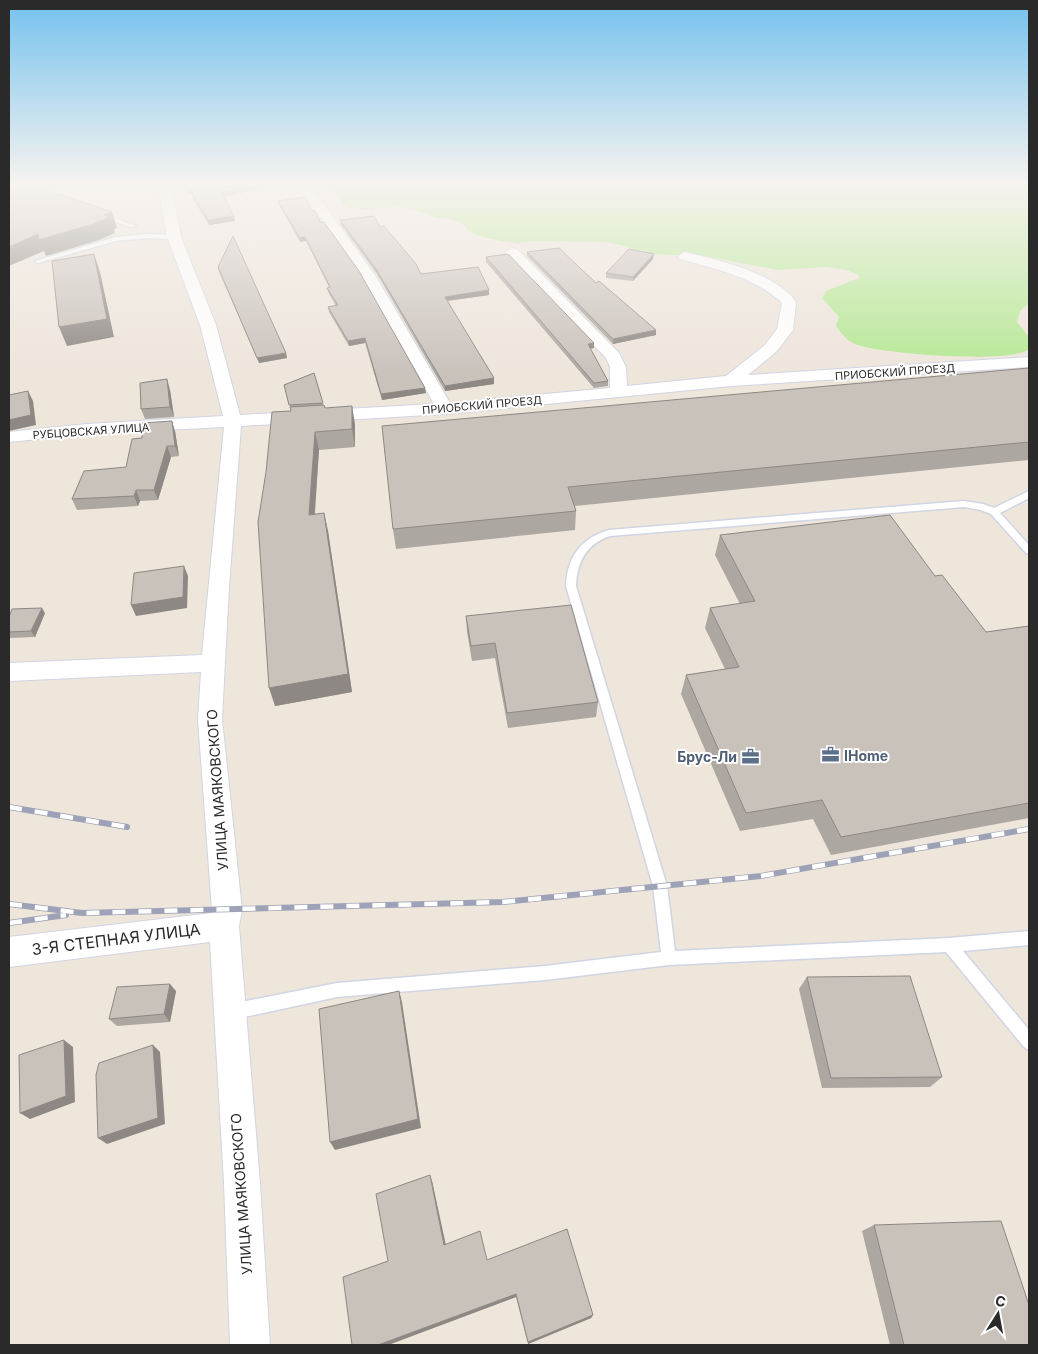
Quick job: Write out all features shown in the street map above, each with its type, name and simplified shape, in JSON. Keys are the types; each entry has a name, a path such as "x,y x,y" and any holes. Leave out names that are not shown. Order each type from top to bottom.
{"street":[{"name":"УЛИЦА МАЯКОВСКОГО","path":"178,248 208,325 232,422 210,718 227,910 224,926 242,1183 250,1345"},
{"path":"349,248 368,275 445,409"},
{"path":"512,252 613,356 618,367 619,393"},
{"path":"685,256 764,283 781,293 788,302 785,330 770,348 731,381"},
{"name":"ПРИОБСКИЙ ПРОЕЗД","path":"232,422 445,409 731,381 1029,362"},
{"name":"РУБЦОВСКАЯ УЛИЦА","path":"9,437 87,429 232,422"},
{"path":"9,672 213,662"},
{"name":"3-Я СТЕПНАЯ УЛИЦА","path":"9,952 224,926"}],"lane":[{"path":"38,261 83,248"},
{"path":"994,512 1029,494"},
{"path":"670,958 660,886 571,586 570,574 574,562 584,547 595,536 609,533 964,504 983,506 994,512 1029,551"},
{"path":"229,1012 337,990 545,973 670,958 949,945 1029,938"},
{"path":"949,945 1029,1042"}],"green space":[{"path":"632,248 1029,248 1029,305 1022,309 1017,322 1029,337 1029,349 1018,354 973,357 916,354 868,348 855,344 842,334 836,326 839,317 822,298 826,291 859,278 859,275 847,270 827,267 777,270 704,256 651,254"}],"building":[{"path":"227,248 239,248 286,353 257,358 218,267"},
{"path":"311,248 343,248 359,271 425,388 381,394 365,338 348,341 328,307 338,305 327,288 330,287"},
{"path":"361,248 403,248 416,264 421,274 478,267 489,290 445,297 494,378 445,386 376,269"},
{"path":"559,248 596,283 599,281 656,330 613,339 527,252"},
{"path":"629,249 654,254 633,277 606,273"},
{"path":"94,254 107,319 59,327 52,261"},
{"path":"508,254 594,343 588,344 608,381 594,383 486,257"},
{"path":"1029,368 1029,442 568,487 576,511 393,529 382,426"},
{"path":"314,373 323,403 289,405 284,385"},
{"path":"167,379 170,407 141,409 140,383"},
{"path":"28,391 31,415 9,420 9,395"},
{"path":"324,405 325,408 352,406 352,429 315,432 309,515 324,513 348,674 269,688 258,522 266,472 272,412 291,411 290,407"},
{"path":"172,421 175,446 167,446 154,490 136,490 134,496 72,499 84,471 126,467 132,439 142,438 142,423"},
{"path":"890,515 935,576 942,575 986,632 1029,626 1029,803 841,837 822,800 746,813 686,675 739,667 710,608 755,601 720,535"},
{"path":"184,566 183,597 131,605 134,573"},
{"path":"571,605 598,702 507,713 495,643 471,646 466,616"},
{"path":"42,608 31,631 9,632 9,617 12,609"},
{"path":"910,976 942,1077 831,1078 807,977"},
{"path":"170,984 164,1014 109,1019 117,987"},
{"path":"399,991 418,1119 330,1142 319,1009"},
{"path":"64,1040 66,1096 20,1113 19,1055"},
{"path":"153,1045 158,1118 98,1138 96,1075 99,1063"},
{"path":"430,1175 444,1245 480,1231 487,1260 567,1229 593,1315 528,1342 516,1294 378,1345 352,1345 343,1277 388,1261 376,1194"},
{"path":"1001,1221 1029,1305 1029,1345 904,1345 874,1225"}],"railway":[{"path":"9,807 127,827"},
{"path":"9,904 82,913 503,902 761,876 1029,829"},
{"path":"9,923 66,915"}],"place":[{"name":"IHome","path":"830,755"},
{"name":"Брус-Ли","path":"751,756"}]}
